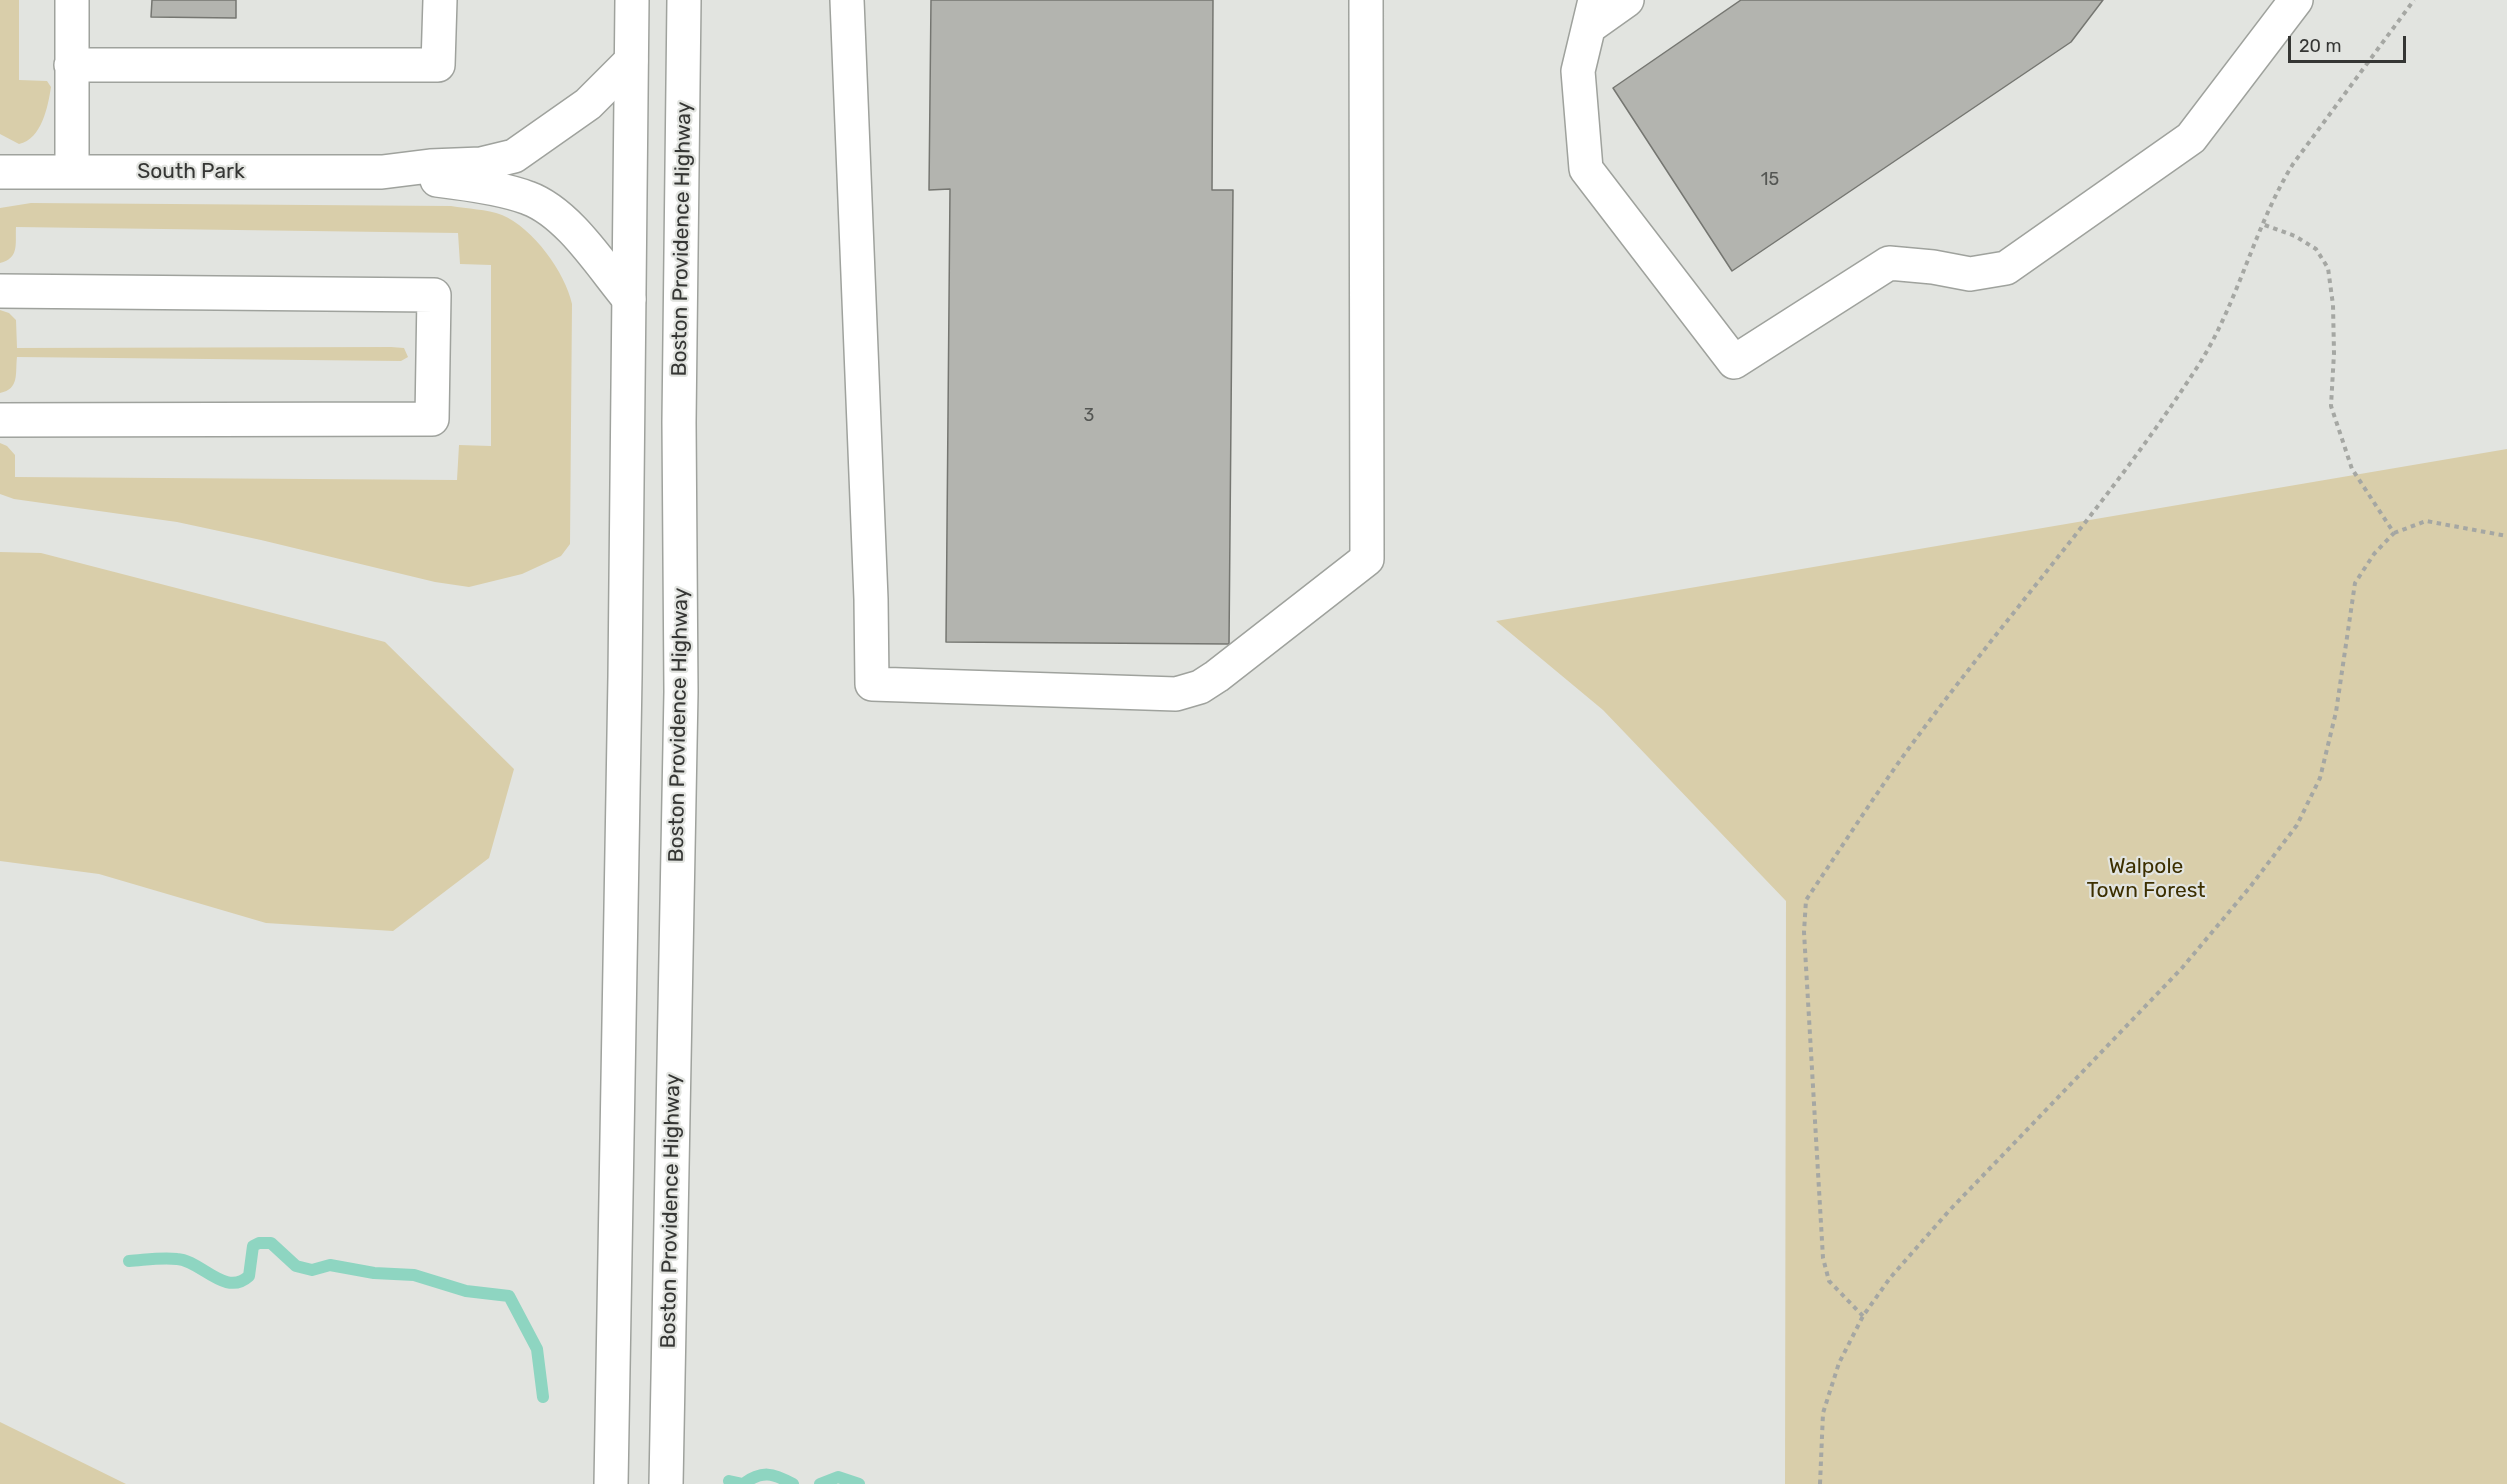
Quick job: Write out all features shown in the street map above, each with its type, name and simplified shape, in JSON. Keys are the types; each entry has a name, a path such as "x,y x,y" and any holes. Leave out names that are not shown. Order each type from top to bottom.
{"main road":[{"path":"72,0 72,172"},
{"path":"71,66 438,65 440,0"},
{"path":"611,1484 632,0"},
{"name":"Boston Providence Highway","path":"666,1484 681,692 679,422 684,0"},
{"path":"847,0 871,599 872,684 1176,694 1200,687 1217,676 1367,559 1366,0"},
{"path":"1627,0 1592,13 1578,71 1586,169 1734,362 1889,263 1933,267 1970,274 2006,268 2192,138 2296,0"},
{"name":"South Park","path":"0,172 382,172 430,166 481,164 514,156 588,104 631,61"},
{"name":"South Park","path":"382,172 460,183 529,198 554,213 573,231 629,299"},
{"path":"0,291 434,295 432,418 0,420"}],"path":[{"path":"1863,1316 1841,1296 1829,1281 1823,1258 1804,932 1806,900 1926,725 2129,467 2198,367 2229,307 2275,192 2293,164 2414,0"},
{"path":"2262,224 2295,236 2316,249 2328,268 2333,305 2334,353 2331,406 2352,469 2394,533"},
{"path":"1820,1484 1823,1413 1839,1363 1863,1316 1890,1278 1948,1212 2182,968 2250,887 2297,825 2320,778 2336,712 2355,583 2374,554 2394,533 2426,521 2507,536"}],"green space":[{"path":"0,0 19,0 19,80 47,81 51,87 46,112 38,129 27,141 19,144 0,134"},
{"path":"31,203 451,206 490,211 514,221 546,252 562,278 572,304 570,544 561,556 522,574 469,587 435,582 177,522 14,499 0,494 0,443 7,446 15,455 15,477 457,480 459,445 491,446 491,265 460,264 458,233 16,227 14,254 0,263 0,208"},
{"path":"0,310 9,313 16,320 17,348 391,347 404,348 408,357 401,361 17,357 14,384 0,393"},
{"name":"Walpole Town Forest","path":"2507,449 2507,1484 1785,1484 1786,901 1603,710 1496,621"},
{"path":"0,552 41,553 385,642 514,769 489,858 393,931 266,923 99,874 0,861"},
{"path":"0,1422 126,1484 0,1484"}],"building":[{"path":"152,0 236,0 236,18 151,17"},
{"path":"931,0 1213,0 1212,190 1233,190 1229,644 946,642 950,189 929,190"},
{"path":"1741,0 2103,0 2071,42 1732,271 1613,88"}],"waterway":[{"path":"129,1261 177,1259 195,1265 222,1281 240,1282 249,1276 253,1246 259,1243 271,1243 296,1266 312,1270 330,1265 374,1273 414,1275 466,1291 509,1296 537,1349 543,1397"},
{"path":"729,1481 743,1484 762,1475 773,1475 793,1484"},
{"path":"820,1484 838,1477 859,1484"}]}
